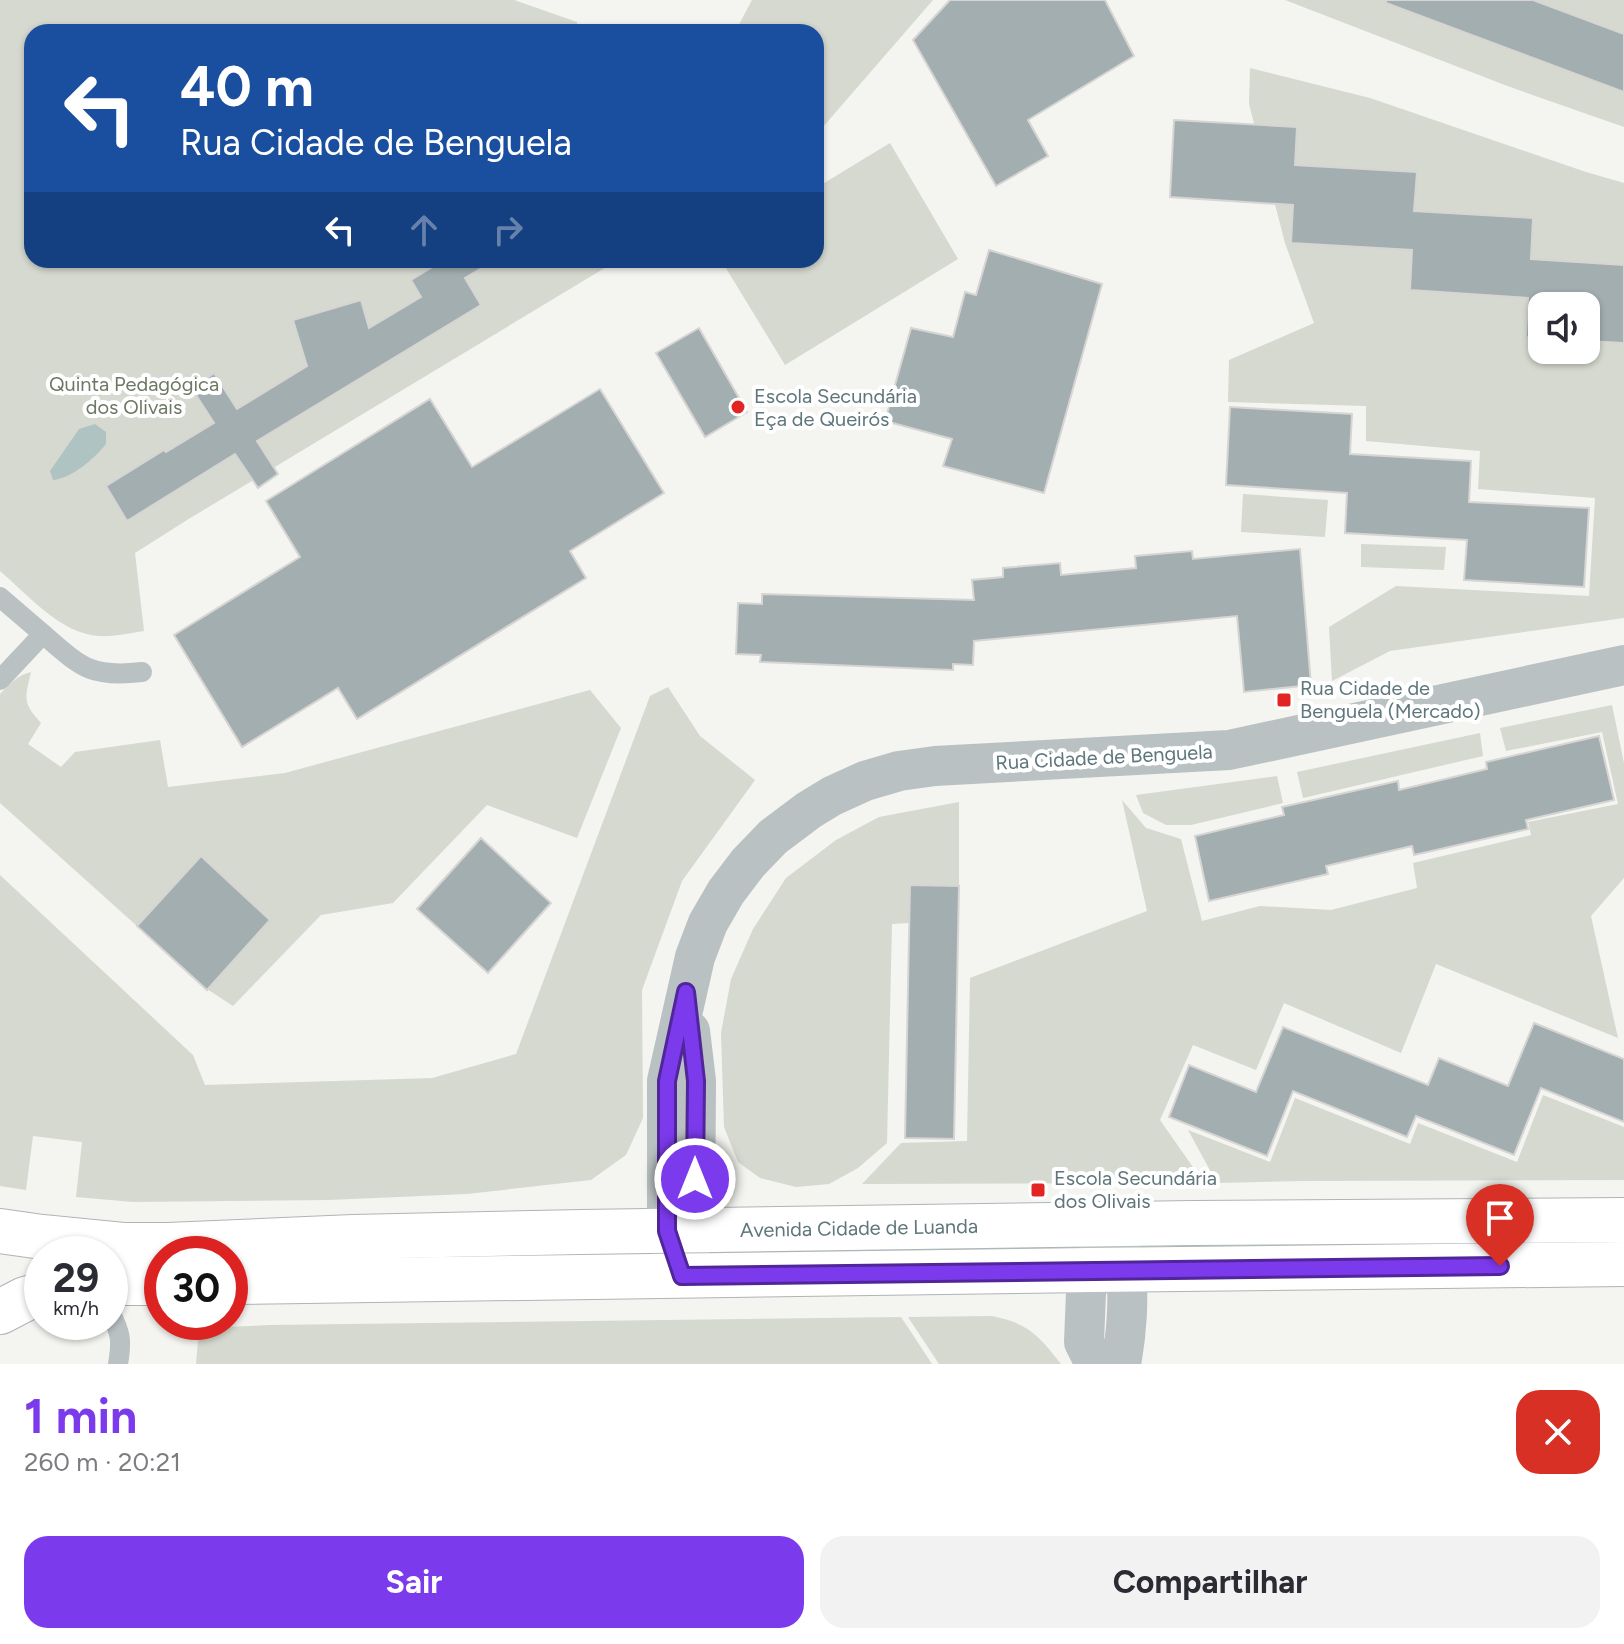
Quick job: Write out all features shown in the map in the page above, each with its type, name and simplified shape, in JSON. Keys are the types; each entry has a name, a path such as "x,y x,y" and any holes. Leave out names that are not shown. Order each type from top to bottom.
{"main road":[{"name":"Avenida Cidade de Luanda","path":"0,1231 123,1245 168,1245 353,1237 681,1231 1624,1220"},
{"path":"248,1282 1624,1264"},
{"path":"0,1273 24,1276"},
{"path":"0,1312 24,1300"}],"street":[{"name":"Rua Cidade de Benguela","path":"682,1276 681,1231 696,1081 686,992 695,957 708,923 748,863 773,837 809,810 865,781 899,771 935,766 1229,750 1624,665"},
{"path":"1095,1364 1084,1342 1086,1293 1108,1270 1111,1224"},
{"path":"1108,1270 1127,1293 1121,1364"}],"lane":[{"path":"0,597 81,665 98,673 142,672"},
{"path":"0,680 43,634"},
{"path":"118,1364 120,1340"}],"green space":[{"name":"Quinta Pedagógica dos Olivais","path":"0,0 514,0 577,22 24,24 24,268 605,268 135,553 144,631 99,636 85,634 58,621 0,571"},
{"path":"752,0 933,0 824,126 824,24 739,24"},
{"path":"1285,0 1624,0 1624,127 1510,87"},
{"path":"1250,68 1370,98 1624,183 1624,618 1390,651 1332,681 1329,627 1396,586 1589,596 1595,498 1478,489 1480,451 1366,441 1366,406 1228,402 1229,360 1314,323 1285,243 1249,104"},
{"path":"890,143 958,259 785,365 726,268 824,268 824,183"},
{"path":"1243,494 1328,500 1325,537 1241,532"},
{"path":"1361,544 1446,547 1444,570 1361,567"},
{"path":"31,672 27,699 41,723 28,744 61,767 75,752 160,740 168,787 285,773 590,690 621,728 577,838 487,805 393,903 321,915 233,1006 207,989 270,919 201,856 137,926 0,803 0,694 18,678"},
{"path":"668,687 700,736 755,780 682,881 642,990 643,1118 626,1155 591,1180 467,1194 329,1200 133,1202 76,1197 82,1142 33,1136 26,1190 0,1186 0,875 193,1055 205,1085 432,1078 516,1054 650,696"},
{"path":"1612,705 1624,763 1624,878 1591,916 1618,1038 1436,964 1401,1053 1284,1003 1256,1070 1193,1045 1160,1120 1204,1183 862,1184 901,1143 967,1141 970,978 1147,911 1122,800 1146,828 1181,839 1202,921 1260,906 1331,910 1417,888 1413,863 1531,835 1528,822 1618,804 1602,732 1506,751 1500,728"},
{"path":"1480,733 1483,756 1303,798 1297,772"},
{"path":"1277,776 1283,803 1191,825 1166,825 1143,813 1136,795"},
{"path":"959,802 959,886 910,885 909,923 892,924 887,1143 858,1168 829,1184 796,1187 760,1178 738,1162 724,1127 721,1033 731,979 753,929 786,878 836,840 879,817"},
{"path":"1543,1095 1624,1127 1624,1180 1217,1183 1188,1130 1270,1162 1295,1098 1410,1144 1418,1123 1517,1162"},
{"path":"992,1316 1032,1332 1061,1364 939,1364 908,1317"},
{"path":"901,1317 932,1364 196,1364 198,1340 248,1340 248,1326"}],"shaded area":[{"path":"95,424 106,432 106,444 82,467 68,476 53,480 50,471 79,429"}],"building":[{"path":"950,0 1105,0 1134,56 1028,120 1048,156 996,186 913,40"},
{"path":"1386,0 1533,0 1624,34 1624,92 1386,3"},
{"path":"1174,120 1297,127 1295,165 1417,172 1414,211 1533,218 1531,259 1624,265 1624,343 1600,342 1600,292 1528,292 1528,298 1410,290 1412,250 1291,243 1293,205 1170,197"},
{"path":"989,250 1102,284 1044,493 943,466 952,439 885,421 911,328 953,337 965,292 976,295"},
{"path":"431,268 482,268 465,278 481,305 257,441 278,474 258,488 235,454 127,521 106,486 214,423 192,389 214,373 237,409 307,366 293,320 361,300 369,328 421,297 411,280"},
{"path":"699,328 747,412 705,437 656,353"},
{"path":"600,389 664,493 570,551 586,578 357,719 338,688 242,747 174,635 300,557 266,501 430,399 472,467"},
{"path":"1230,407 1352,414 1350,454 1471,461 1469,502 1589,508 1584,587 1464,580 1467,540 1345,533 1347,493 1226,485"},
{"path":"1300,549 1311,685 1244,692 1237,616 974,641 973,665 953,664 953,670 760,662 761,655 736,654 738,603 762,604 762,594 974,600 972,580 1003,577 1003,568 1060,563 1061,575 1136,568 1135,556 1192,551 1193,559"},
{"path":"1599,736 1614,800 1526,820 1528,829 1414,855 1412,846 1326,866 1328,874 1209,901 1195,836 1284,815 1282,807 1398,781 1399,790 1487,769 1486,762"},
{"path":"481,838 551,903 488,973 417,909"},
{"path":"201,856 270,920 207,990 137,926"},
{"path":"910,885 959,886 954,1139 905,1138"},
{"path":"1534,1023 1624,1059 1624,1122 1541,1088 1514,1155 1416,1116 1407,1137 1293,1091 1267,1156 1169,1117 1189,1065 1256,1092 1283,1027 1428,1085 1439,1058 1508,1086"}],"place":[{"name":"Escola Secundária Eça de Queirós","path":"738,407"},
{"name":"Rua Cidade de Benguela (Mercado)","path":"1284,700"},
{"name":"Escola Secundária dos Olivais","path":"1038,1190"}],"route":[{"path":"695,1179 696,1081 686,992 667,1081 667,1231 682,1276 1500,1266"}]}
